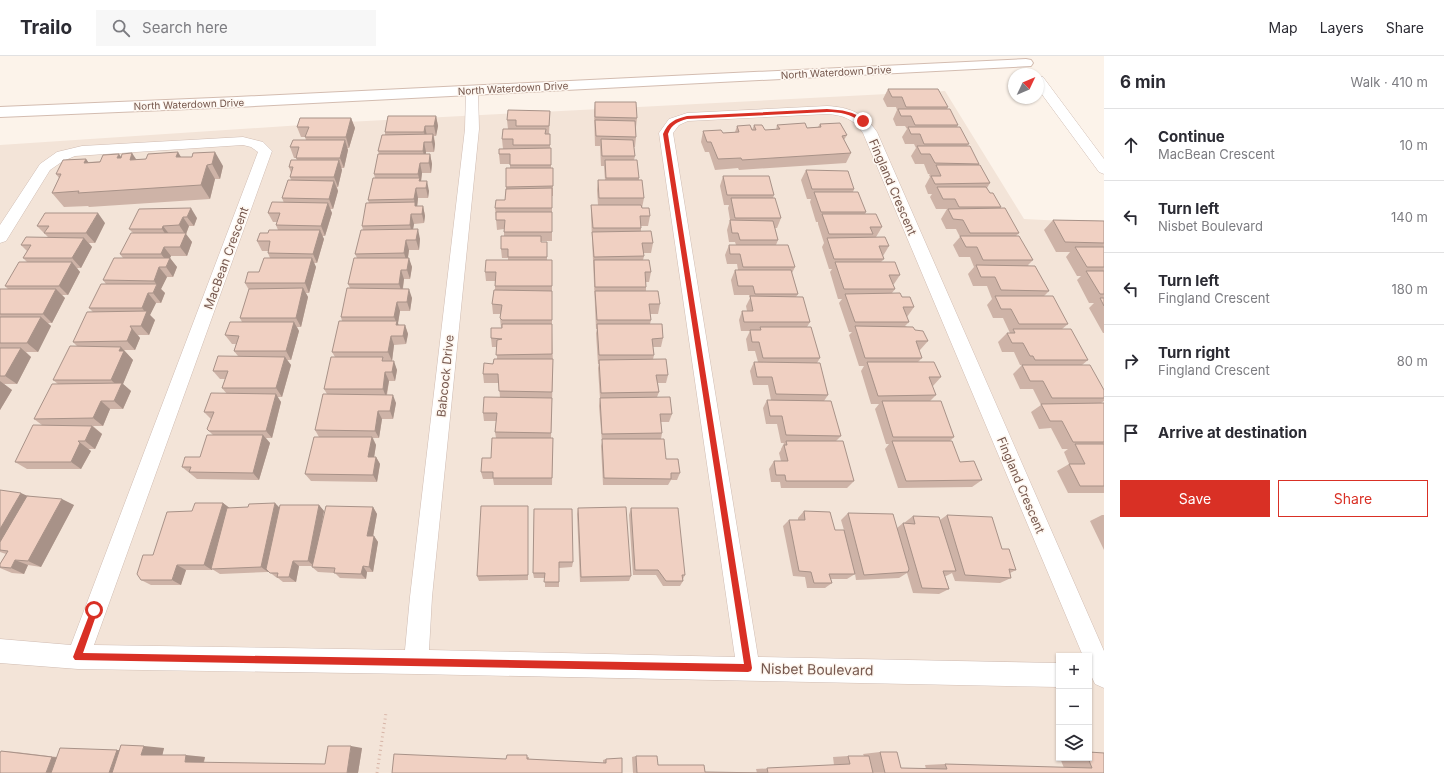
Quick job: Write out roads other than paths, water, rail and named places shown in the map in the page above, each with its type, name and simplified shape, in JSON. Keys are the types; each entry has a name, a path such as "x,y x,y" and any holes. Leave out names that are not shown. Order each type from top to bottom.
{"main road":[{"name":"North Waterdown Drive","path":"0,112 472,90 1008,70"}],"street":[{"path":"1044,88 1104,169"},
{"name":"Babcock Drive","path":"416,662 421,597 472,129 472,90"},
{"name":"Fingland Crescent","path":"748,668 666,134 669,126 675,121 687,117 827,110 843,111 854,115 863,121 870,132 1099,676"},
{"name":"MacBean Crescent","path":"0,237 45,167 53,159 64,154 82,150 244,142 253,142 265,151 78,657"},
{"name":"Nisbet Boulevard","path":"0,651 78,657 748,668 1056,675"}]}
